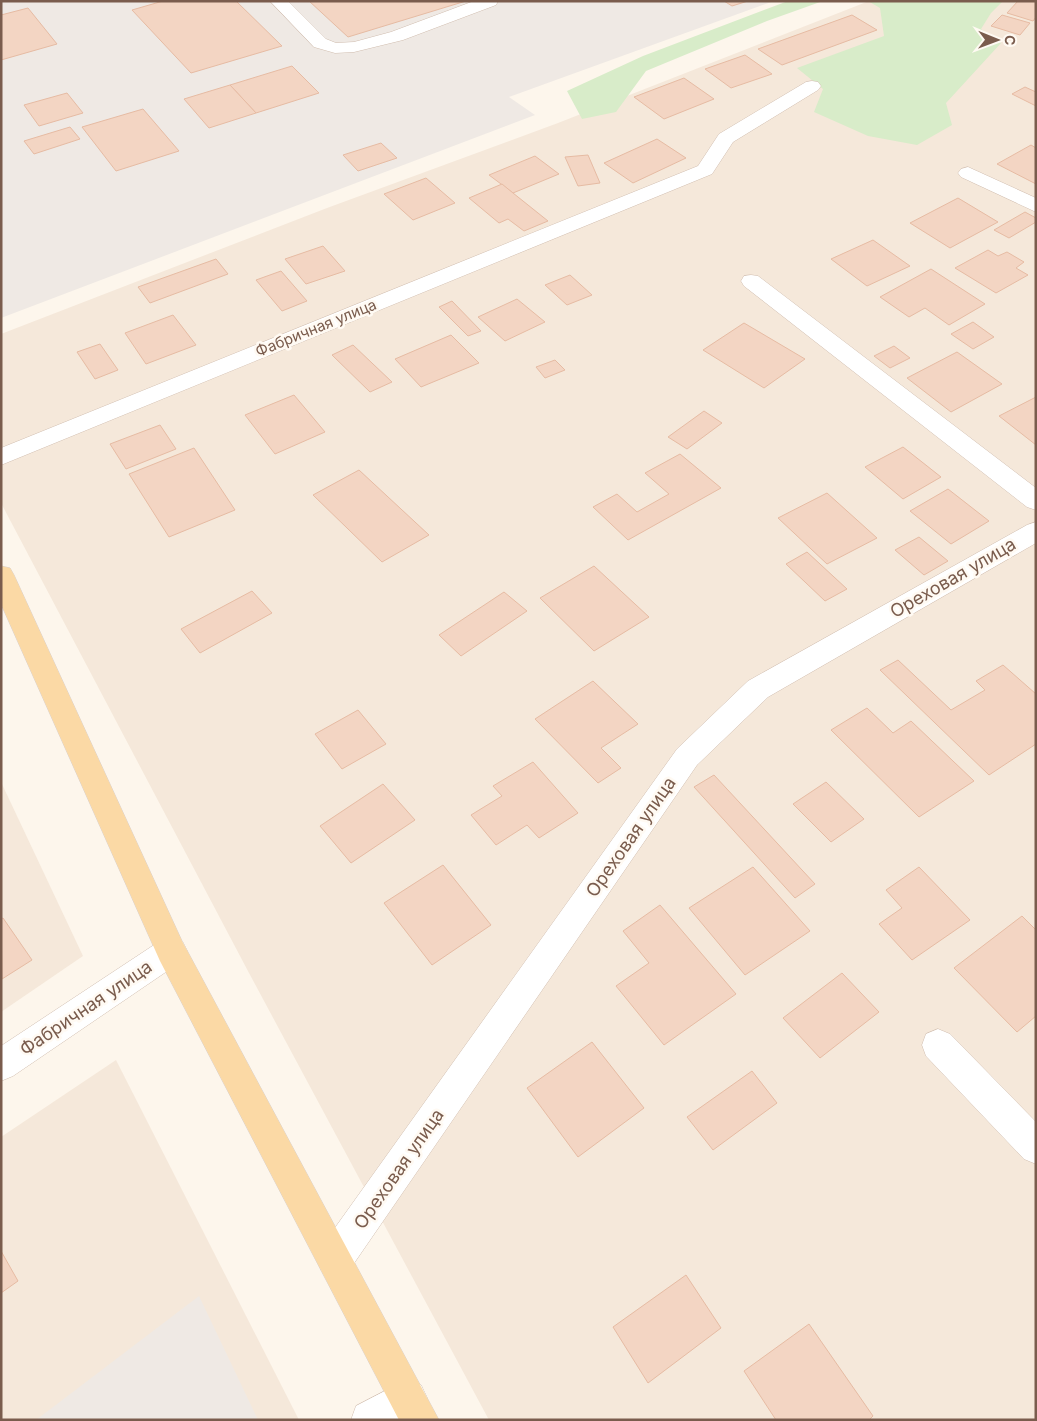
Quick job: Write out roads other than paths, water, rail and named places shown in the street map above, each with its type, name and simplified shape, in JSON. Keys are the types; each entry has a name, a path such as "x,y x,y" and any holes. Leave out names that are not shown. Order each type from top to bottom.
{"main road":[{"path":"1,575 171,951 414,1409"}],"street":[{"path":"278,1 277,3 320,44 335,48 354,47 397,36 490,1"},
{"name":"Фабричная улица","path":"1,457 705,170 713,161 726,138 812,86"},
{"path":"968,173 1036,206"},
{"path":"751,281 1036,501"},
{"name":"Ореховая улица","path":"335,1260 687,757 758,689 1036,531"},
{"name":"Фабричная улица","path":"1,1066 171,951"},
{"path":"938,1045 1036,1147"},
{"path":"370,1420 414,1409"}]}
